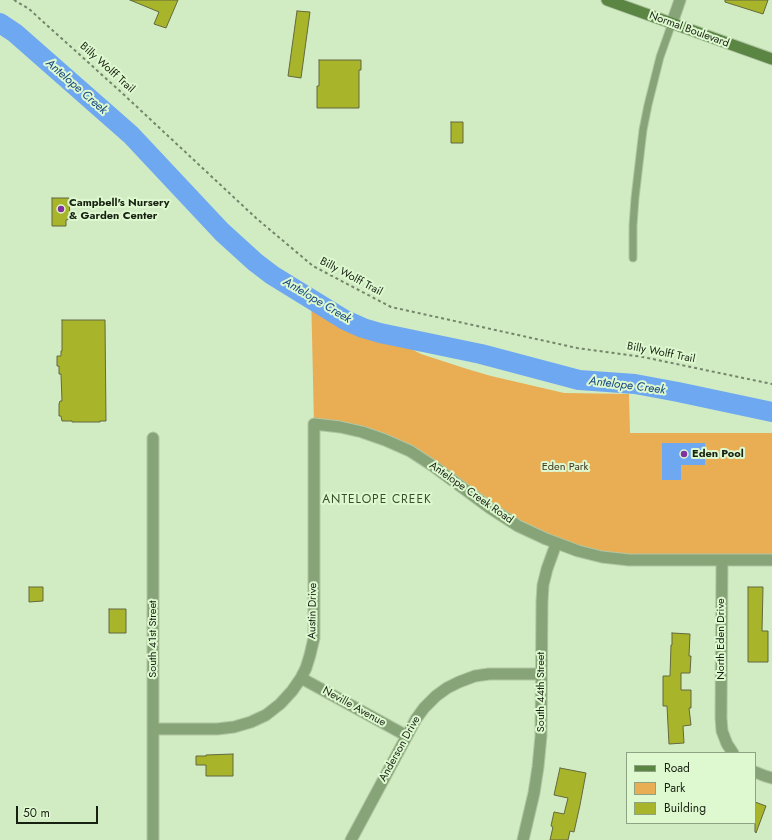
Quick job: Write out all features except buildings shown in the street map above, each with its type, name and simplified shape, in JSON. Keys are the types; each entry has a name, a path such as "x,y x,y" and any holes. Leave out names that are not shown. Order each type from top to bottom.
{"main road":[{"name":"Normal Boulevard","path":"607,0 772,59"}],"street":[{"path":"672,23 680,0"},
{"name":"Antelope Creek Road","path":"314,424 340,427 362,432 410,451 518,526 556,544 578,551 602,557 629,560 772,560"},
{"name":"Austin Drive","path":"153,730 217,730 251,722 266,715 280,704 301,678 310,655 314,638 314,424"},
{"name":"South 41st Street","path":"153,438 153,840"},
{"name":"South 44th Street","path":"523,840 534,794 541,736 543,585 556,544"},
{"name":"North Eden Drive","path":"722,560 720,718 722,731 727,744 732,752"},
{"name":"Anderson Drive","path":"351,840 416,719 436,696 447,688 475,676 489,674 541,674"},
{"name":"Neville Avenue","path":"301,678 407,736"},
{"path":"756,772 772,778"}],"lane":[{"path":"633,258 635,198 643,130 660,57 672,23"}],"path":[{"name":"Billy Wolff Trail","path":"14,0 29,9 121,92 256,218 313,266 390,307 577,348 643,357 772,384"}],"green space":[{"name":"Eden Park","path":"311,291 359,322 421,354 467,369 564,393 629,394 630,433 772,433 772,560 629,560 556,544 410,451 314,424"}],"water":[{"name":"Eden Pool","path":"662,443 705,443 705,465 681,465 681,480 662,480"}],"waterway":[{"name":"Antelope Creek","path":"0,23 15,33 131,135 222,232 255,262 272,275 345,320 363,328 380,333 481,354 579,380 635,384 772,412"}],"place":[{"name":"Campbell's Nursery & Garden Center","path":"61,209"},
{"name":"Eden Pool","path":"684,454"}],"district":[{"name":"ANTELOPE CREEK","path":"377,500"}]}
